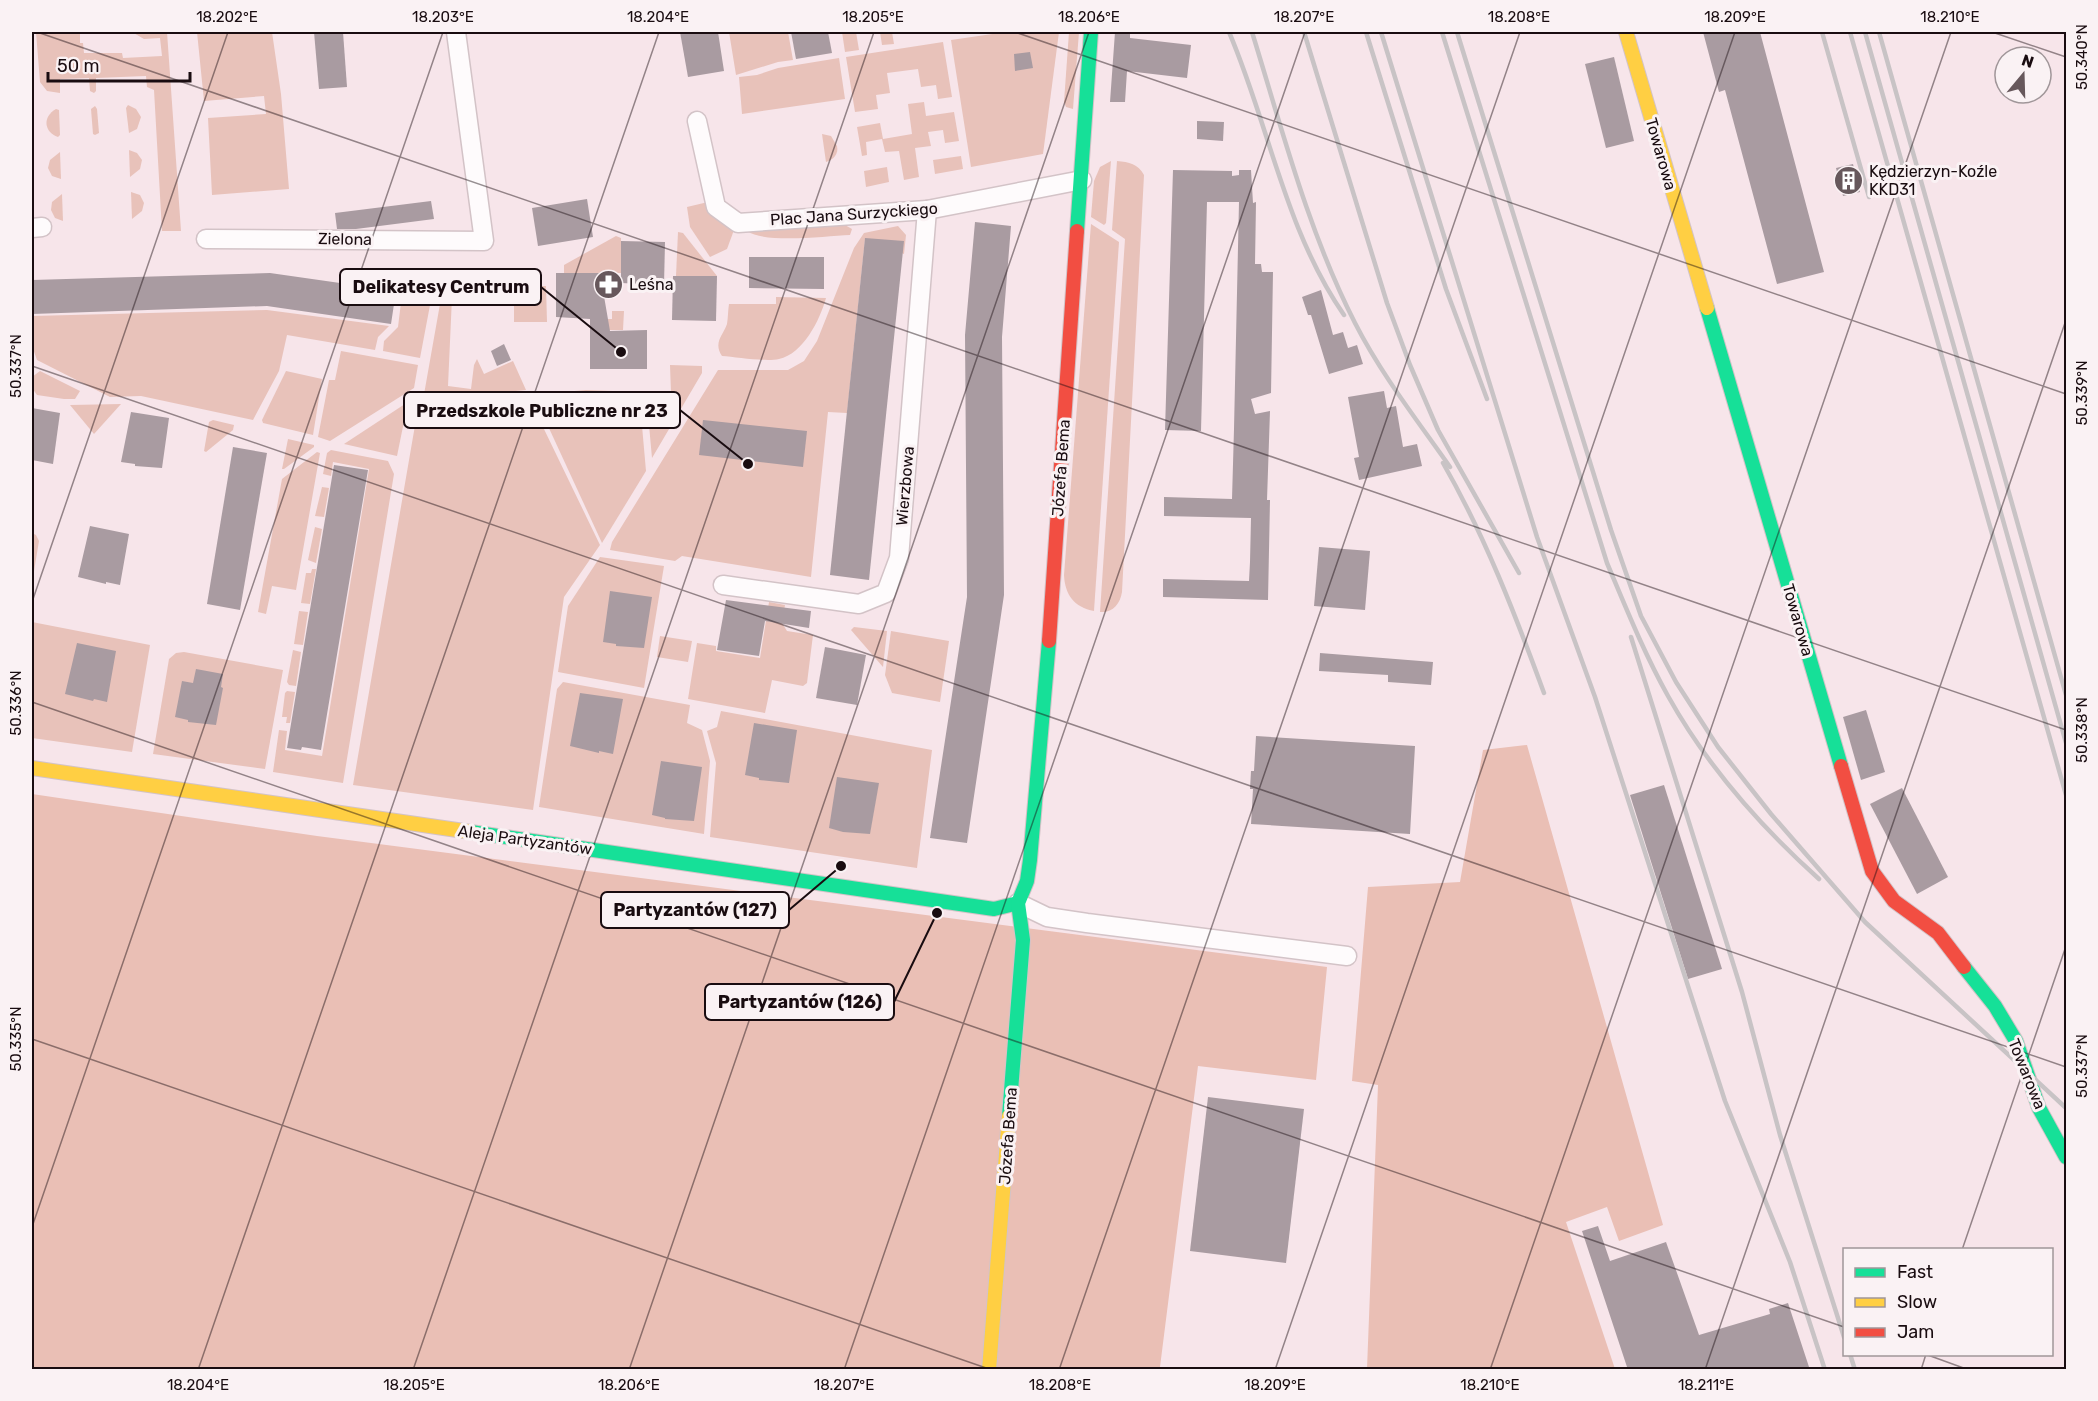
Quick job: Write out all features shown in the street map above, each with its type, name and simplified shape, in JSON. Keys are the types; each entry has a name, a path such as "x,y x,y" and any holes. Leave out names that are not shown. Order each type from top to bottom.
{"street":[{"name":"Zielona","path":"206,239 484,241 456,32"},
{"name":"Józefa Bema","path":"989,1370 1023,940 1018,903 1027,882 1030,860 1051,605 1091,32"},
{"name":"Towarowa","path":"1626,32 1872,871 1894,901 1938,933 1995,1006 2016,1041 2039,1108 2067,1156"},
{"name":"Plac Jana Surzyckiego","path":"698,121 716,207 738,223 927,210 1082,180"},
{"name":"Wierzbowa","path":"723,585 859,604 886,593 899,558 927,210"},
{"name":"Aleja Partyzantów","path":"32,768 994,909 1018,903"},
{"path":"1018,903 1047,917 1347,956"}],"shaded area":[{"path":"36,32 80,32 80,43 83,43 84,53 122,53 123,58 162,56 160,38 144,39 132,32 167,32 181,231 162,231 154,90 147,87 146,76 96,78 94,93 90,91 89,78 60,79 60,93 47,91 40,82"},
{"path":"197,32 272,32 281,94 289,189 212,195 208,118 266,114 264,96 204,101"},
{"path":"729,32 788,32 793,60 778,62 736,75"},
{"path":"842,32 856,32 859,50 845,52"},
{"path":"880,32 892,32 894,44 882,45"},
{"path":"1006,32 1059,32 1043,154 971,167 951,40"},
{"path":"1069,32 1079,32 1073,109 1066,107 1064,102"},
{"path":"943,42 952,97 938,99 936,85 921,87 918,69 887,73 890,93 876,95 878,109 855,112 846,57"},
{"path":"839,58 845,99 742,114 739,77"},
{"path":"924,102 926,116 954,112 959,141 945,143 943,130 928,132 931,146 915,148 919,177 904,180 899,151 885,152 882,139 866,142 867,155 862,156 857,127 880,123 883,139 912,134 908,104"},
{"path":"128,105 136,109 141,117 137,129 129,133 126,108"},
{"path":"95,106 99,133 95,135 93,134 91,109"},
{"path":"56,109 59,110 60,135 58,137 50,132 46,124 48,116"},
{"path":"822,134 831,136 837,146 835,156 826,162"},
{"path":"129,150 137,153 142,160 140,169 130,177"},
{"path":"60,152 61,179 52,176 48,168 50,160"},
{"path":"961,156 963,169 935,174 933,160"},
{"path":"1111,161 1104,225 1091,217 1094,181 1100,167"},
{"path":"1117,161 1133,164 1144,175 1122,592 1115,607 1109,611 1100,612 1125,239 1112,230"},
{"path":"887,167 889,182 866,187 864,171"},
{"path":"131,192 140,195 144,203 142,211 132,219"},
{"path":"62,194 63,221 55,218 51,210 52,202"},
{"path":"708,202 734,230 727,249 710,257 690,227 687,207"},
{"path":"1091,224 1119,242 1094,611 1081,606 1072,599 1066,588 1064,575"},
{"path":"845,225 852,229 850,235 796,238 756,235 747,231 746,226"},
{"path":"898,226 906,235 904,254 865,239 847,413 828,412 811,577 682,556 675,561 610,550 612,542 718,370 788,370 804,361 817,341 854,248 864,233"},
{"path":"678,232 683,233 717,276 676,276"},
{"path":"616,236 621,238 621,273 564,273 564,265"},
{"path":"410,280 434,284 420,358 383,351 384,341 398,327 403,286"},
{"path":"452,282 466,291 452,297 448,386 471,389 477,359 484,374 513,361 526,390 423,400 443,287"},
{"path":"514,286 546,286 547,322 514,322"},
{"path":"776,297 826,298 815,326 803,343 788,356 773,360 722,356 718,347 727,324 729,304 776,304"},
{"path":"267,310 389,326 378,337 375,350 287,335 279,371 253,420 141,396 110,397 37,360 32,346 32,316"},
{"path":"612,311 624,311 623,330 601,330 602,319 612,319"},
{"path":"341,351 418,365 414,388 330,441 318,437 329,380 335,380"},
{"path":"670,365 702,366 702,373 652,458 646,392 671,393"},
{"path":"40,371 80,391 75,399 37,395 32,388 32,377"},
{"path":"286,371 322,379 313,435 263,423 262,420"},
{"path":"586,390 639,392 646,471 602,543 536,400 540,394"},
{"path":"528,396 600,545 564,597 533,810 353,785 418,408"},
{"path":"408,402 397,456 344,444"},
{"path":"121,404 94,434 70,405"},
{"path":"213,420 234,425 233,430 206,452 204,451 209,422"},
{"path":"288,439 314,445 314,447 282,469"},
{"path":"331,450 388,461 394,474 343,783 273,772 279,730 287,731 285,750 322,756 369,469 333,462 331,476 323,474 327,453"},
{"path":"317,452 320,453 296,590 272,586 266,614 258,612 282,479"},
{"path":"322,487 329,488 324,517 315,516"},
{"path":"315,527 322,529 316,563 308,560"},
{"path":"32,533 39,541 32,583"},
{"path":"600,557 664,566 644,688 558,672 568,606"},
{"path":"312,569 316,569 310,604 301,603 306,573 311,573"},
{"path":"769,602 785,605 782,623 787,631 813,635 807,683 803,686 772,680 765,713 688,699 697,643 716,646 716,651 760,658"},
{"path":"299,611 308,612 303,645 294,644"},
{"path":"32,622 150,645 132,752 32,738"},
{"path":"854,627 887,631 883,667 851,630"},
{"path":"891,631 949,641 940,702 892,693 885,675"},
{"path":"660,636 692,641 688,662 657,657"},
{"path":"293,650 301,652 296,686 289,685 287,682"},
{"path":"184,652 283,670 265,769 153,754 169,659 176,653"},
{"path":"563,682 690,705 687,723 702,730 710,761 704,834 539,807 557,689"},
{"path":"287,691 295,692 290,723 286,723 287,717 282,717"},
{"path":"721,711 932,750 917,868 710,837 716,763 707,731 717,727"},
{"path":"1527,745 1663,1225 1619,1241 1607,1207 1566,1222 1615,1369 1367,1369 1378,1085 1352,1081 1368,887 1460,882 1483,750"},
{"path":"32,794 317,836 1327,967 1316,1080 1198,1066 1160,1367 1178,1369 32,1369"}],"building":[{"path":"314,32 343,32 347,87 319,89"},
{"path":"680,32 718,32 724,71 688,77"},
{"path":"791,32 828,32 832,53 796,59"},
{"path":"1115,32 1130,32 1130,38 1191,45 1187,78 1127,71 1125,102 1110,102"},
{"path":"1703,32 1760,32 1824,272 1777,284 1725,90 1719,92"},
{"path":"1030,52 1033,68 1015,71 1014,54"},
{"path":"1614,57 1634,141 1606,148 1585,64"},
{"path":"1197,121 1224,122 1223,141 1197,139"},
{"name":"Kędzierzyn-Koźle KKD31","path":"1853,164 1860,192 1843,196 1836,168"},
{"path":"1173,170 1232,171 1232,176 1239,175 1239,170 1251,170 1253,203 1256,202 1255,264 1261,264 1262,272 1273,272 1271,393 1251,399 1255,414 1270,411 1267,500 1270,500 1268,600 1163,597 1163,579 1249,581 1250,562 1251,518 1164,516 1164,497 1232,499 1234,429 1239,202 1207,202 1201,431 1165,430"},
{"path":"587,199 593,237 538,246 532,208"},
{"path":"431,201 434,219 356,229 337,229 335,213"},
{"path":"975,222 1011,226 1002,337 1004,595 967,843 930,838 967,597 965,335"},
{"path":"865,238 904,241 869,580 830,575"},
{"path":"621,241 665,242 664,285 621,283"},
{"path":"749,257 824,257 824,289 749,288"},
{"path":"270,273 396,291 391,324 267,306 32,314 32,280"},
{"path":"556,273 600,273 610,331 647,330 647,369 590,369 590,319 556,317"},
{"path":"673,276 717,276 716,321 672,320"},
{"path":"1321,290 1333,335 1343,332 1348,348 1357,345 1363,364 1329,374 1311,315 1308,315 1302,297"},
{"path":"504,344 511,360 497,366 491,351"},
{"path":"1384,391 1387,408 1396,406 1403,447 1417,444 1422,466 1359,480 1354,458 1359,457 1348,397"},
{"path":"32,408 60,413 53,464 32,460"},
{"path":"131,412 169,418 162,468 135,466 135,464 121,462"},
{"path":"703,420 807,431 803,467 699,455"},
{"path":"233,447 267,453 240,610 207,604"},
{"path":"334,465 368,470 321,750 302,747 301,750 287,748"},
{"path":"90,526 129,534 120,585 78,577"},
{"path":"1319,547 1370,551 1365,610 1314,606"},
{"path":"610,591 652,597 644,648 616,646 616,644 603,642"},
{"path":"726,600 811,611 809,628 765,621 759,656 717,650"},
{"path":"77,643 116,651 107,702 65,694"},
{"path":"825,647 866,655 857,705 816,698"},
{"path":"1320,653 1433,662 1431,685 1388,682 1388,675 1319,671"},
{"path":"196,669 223,674 221,687 223,688 216,725 188,722 188,720 175,717 182,681 193,683"},
{"path":"580,693 623,699 613,754 570,746"},
{"path":"1866,710 1885,772 1861,780 1843,717"},
{"path":"754,723 797,730 789,783 759,780 759,778 745,775"},
{"path":"1256,736 1415,746 1410,834 1251,824 1253,789 1250,789 1251,771 1254,771"},
{"path":"661,761 702,767 694,821 665,819 652,815"},
{"path":"837,777 879,783 870,834 843,832 829,828"},
{"path":"1664,785 1722,969 1688,979 1630,795"},
{"path":"1902,788 1948,877 1917,894 1870,804"},
{"path":"1208,1097 1304,1109 1286,1263 1190,1251"},
{"path":"1598,1226 1610,1261 1666,1242 1699,1335 1770,1314 1769,1309 1788,1303 1810,1370 1628,1370 1582,1231"}],"railway":[{"path":"1229,32 1256,104 1292,213 1324,282 1344,315"},
{"path":"1252,32 1297,179 1338,288 1376,360 1450,467"},
{"path":"1304,32 1387,303 1410,365 1438,430 1519,573"},
{"path":"1366,32 1446,289 1487,399"},
{"path":"1381,32 1537,537 1595,697 1725,1101 1790,1262 1825,1370"},
{"path":"1442,32 1607,563 1636,630 1668,696 1717,771 1776,838 1819,879"},
{"path":"1457,32 1611,530 1641,616 1676,682 1718,747 1771,814 1865,922 2066,1108"},
{"path":"1822,32 1869,197"},
{"path":"1850,32 2066,795"},
{"path":"1865,32 2066,743"},
{"path":"1879,32 2066,695"},
{"path":"1443,463 1486,547 1544,693"},
{"path":"1631,637 1742,992 1780,1135 1843,1334"},
{"path":"1851,1356 1855,1370"}],"traffic: fast":[{"path":"1077,231 1091,32"},
{"path":"1707,308 1841,766"},
{"path":"1009,1116 1023,940 1018,903 1027,881 1030,860 1049,641"},
{"path":"471,832 994,909 1018,903"},
{"path":"1964,967 1995,1006 2016,1041 2039,1108 2066,1157"}],"traffic: slow":[{"path":"1626,32 1707,308"},
{"path":"32,768 471,832"},
{"path":"989,1370 1009,1116"}],"traffic: jam":[{"path":"1049,641 1077,231"},
{"path":"1841,766 1872,871 1894,901 1938,933 1964,967"}],"place":[{"name":"Kędzierzyn-Koźle KKD31","path":"1848,180"},
{"name":"Leśna","path":"608,284"},
{"name":"Delikatesy Centrum","path":"621,352"},
{"name":"Przedszkole Publiczne nr 23","path":"748,464"},
{"name":"Partyzantów (127)","path":"841,866"},
{"name":"Partyzantów (126)","path":"937,913"}]}
